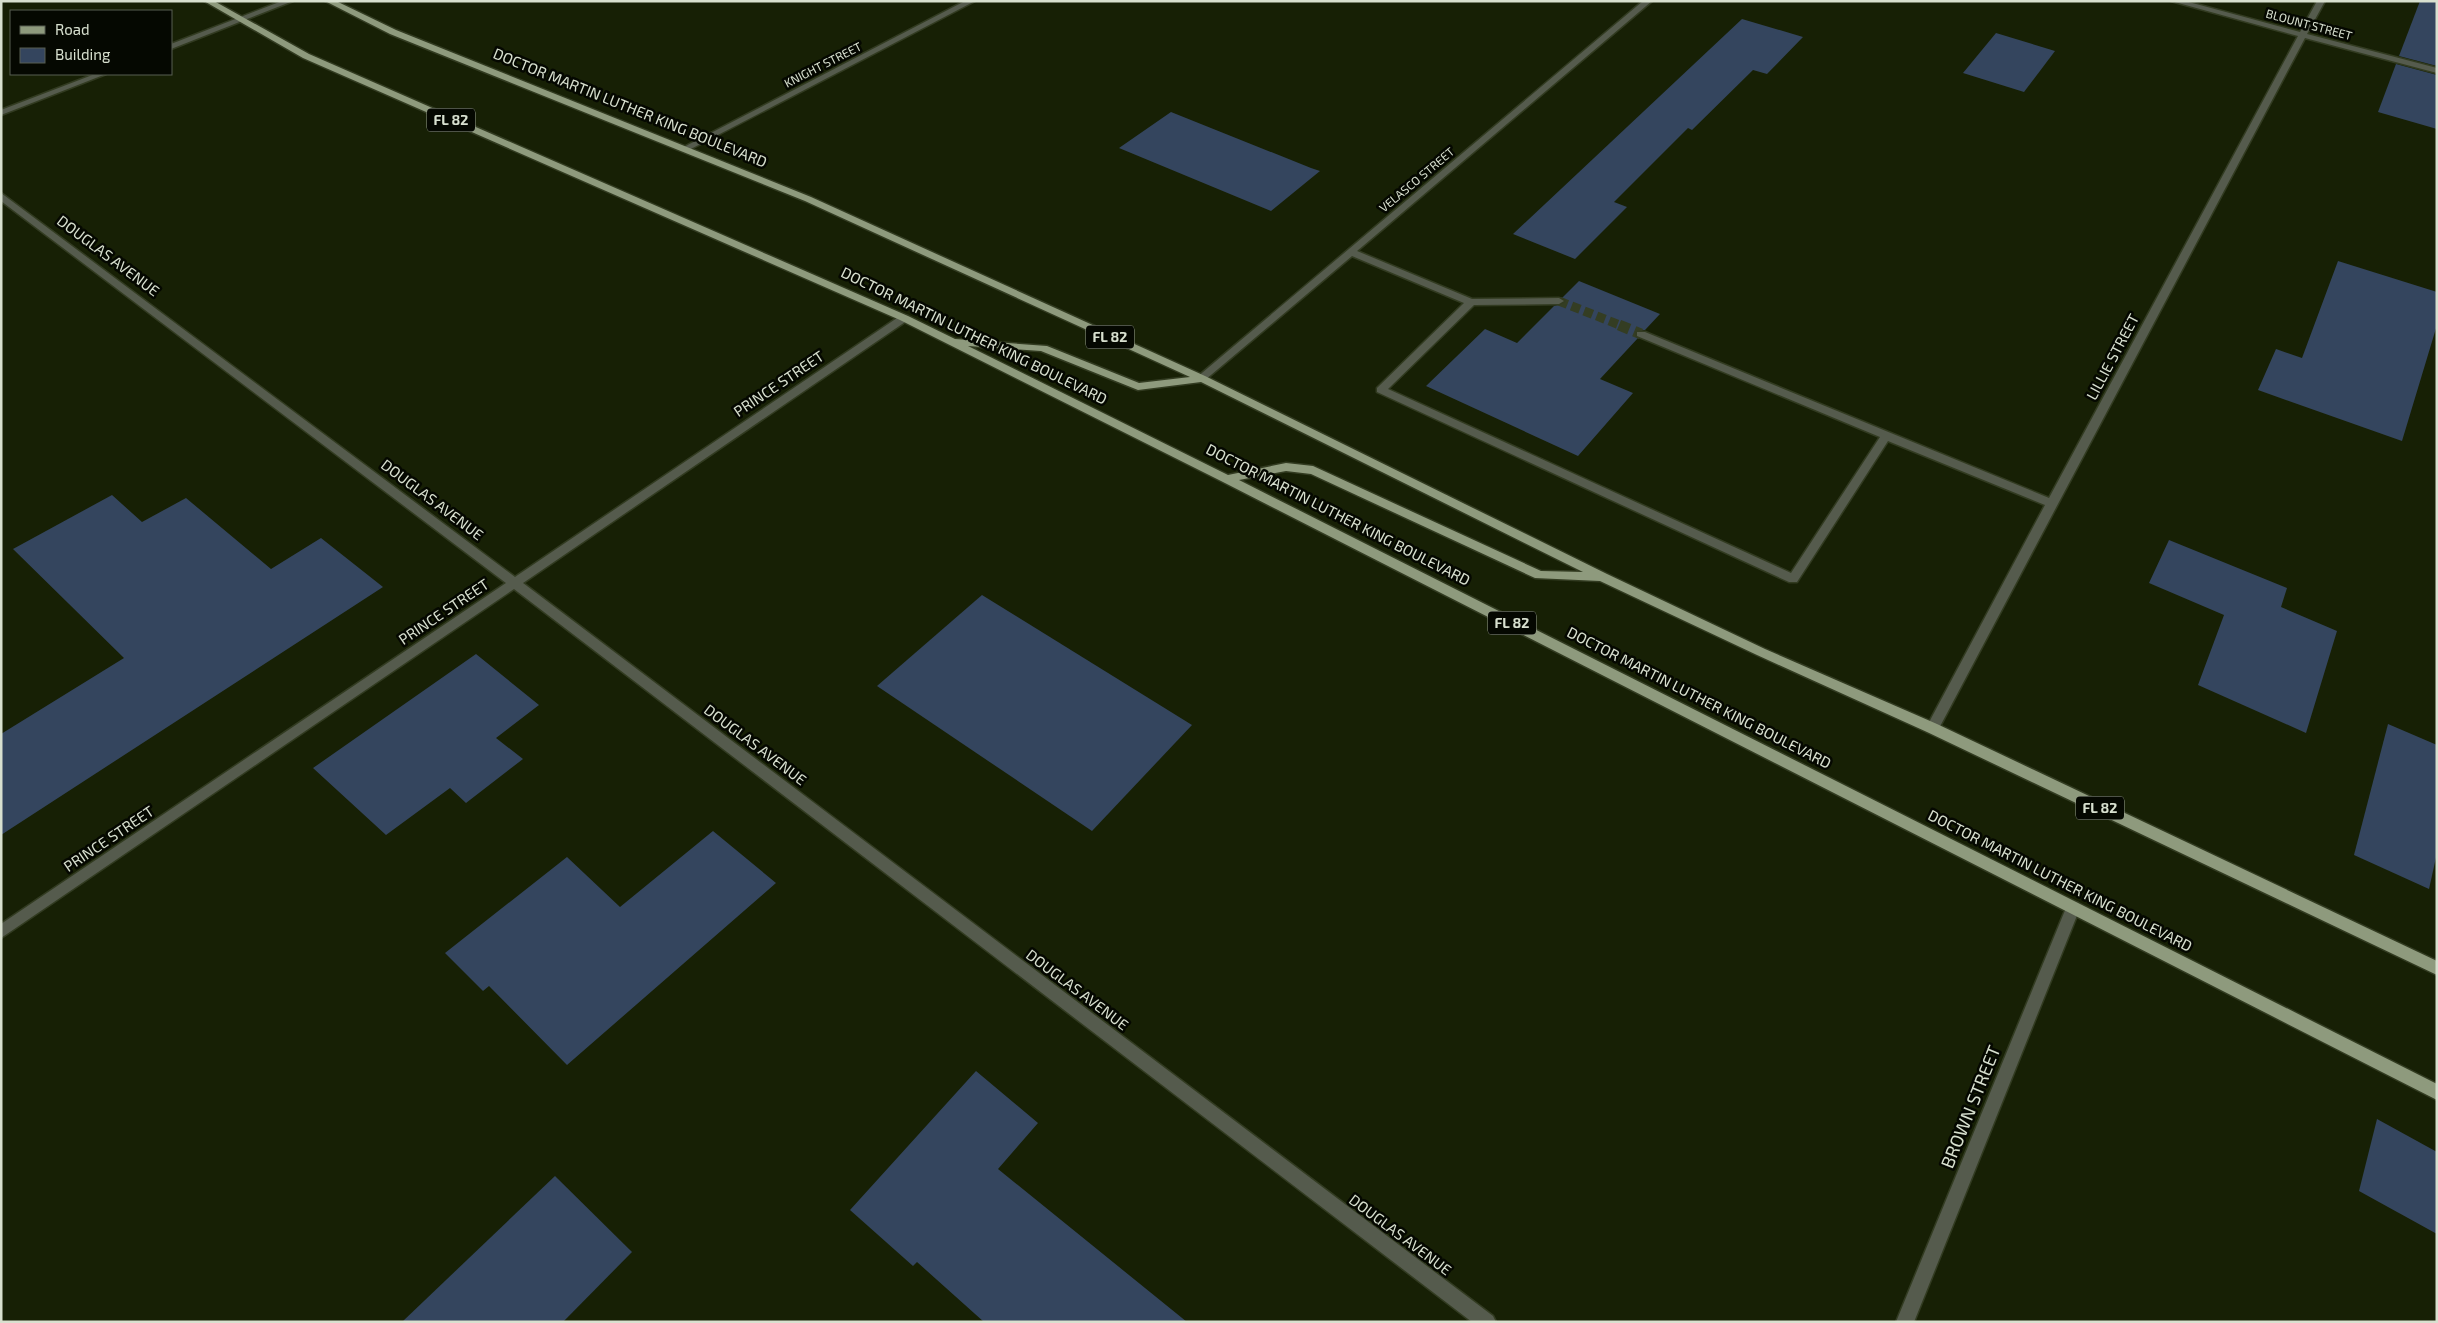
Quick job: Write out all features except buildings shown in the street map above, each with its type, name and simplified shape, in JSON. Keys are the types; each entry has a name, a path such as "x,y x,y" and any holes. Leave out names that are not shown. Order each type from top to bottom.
{"main road":[{"name":"DOCTOR MARTIN LUTHER KING BOULEVARD","path":"208,1 306,56 904,318 949,342 1227,478 2437,1092"},
{"name":"DOCTOR MARTIN LUTHER KING BOULEVARD","path":"328,1 393,32 808,199 1201,378 1603,578 1761,652 1932,728 2437,968"},
{"path":"949,342 1043,348 1138,387 1201,378"},
{"path":"1227,478 1286,467 1313,470 1539,575 1603,578"}],"street":[{"path":"172,47 289,1"},
{"name":"KNIGHT STREET","path":"684,149 971,1"},
{"name":"VELASCO STREET","path":"1201,378 1648,1"},
{"name":"BLOUNT STREET","path":"2174,1 2437,72"},
{"name":"LILLIE STREET","path":"1932,728 2321,1"},
{"path":"1,113 99,75"},
{"name":"DOUGLAS AVENUE","path":"1,196 515,583 1487,1322"},
{"path":"1351,252 1471,302 1559,301"},
{"path":"1471,302 1381,390 1793,579 1886,436"},
{"name":"PRINCE STREET","path":"1,932 904,318"},
{"path":"1641,334 2051,503"},
{"name":"BROWN STREET","path":"1906,1322 2073,908"}],"tunnel":[{"path":"1559,301 1622,326"},
{"path":"1619,325 1641,334"}]}
